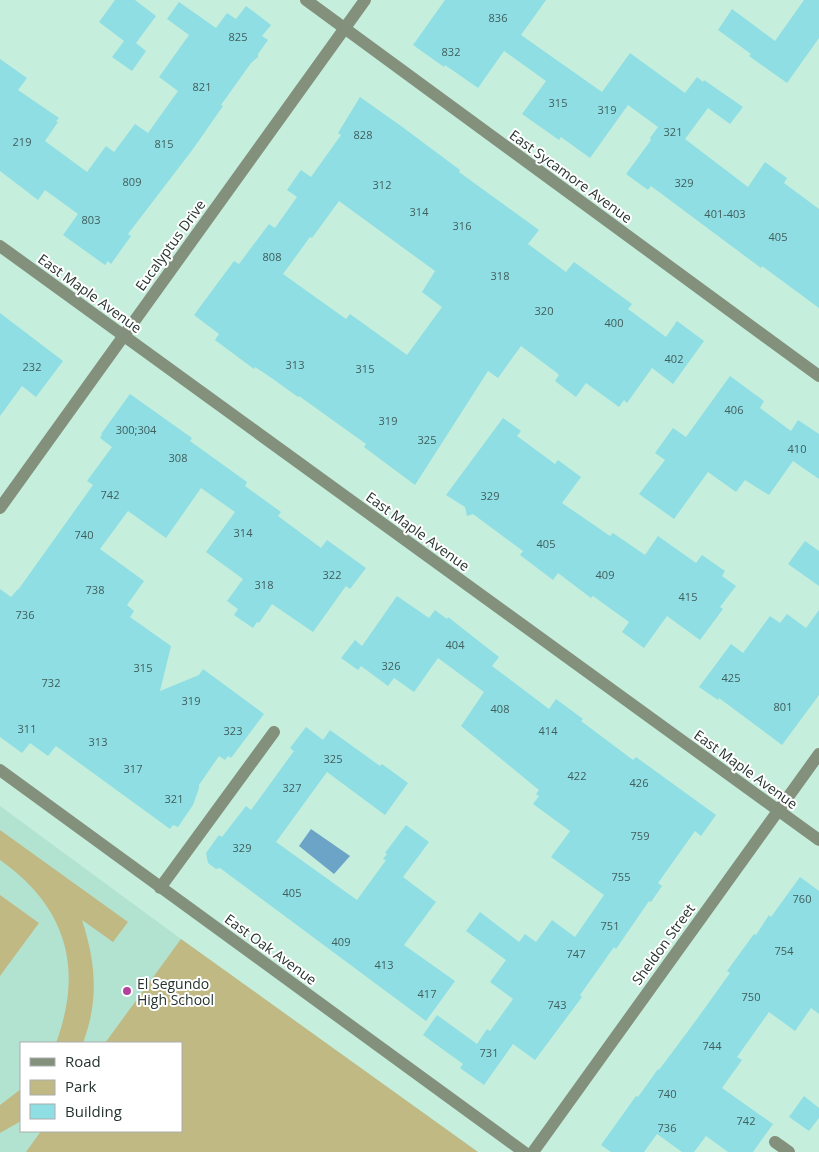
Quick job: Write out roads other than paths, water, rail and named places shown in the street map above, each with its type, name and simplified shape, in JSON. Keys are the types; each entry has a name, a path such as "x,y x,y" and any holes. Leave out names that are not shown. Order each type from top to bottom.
{"street":[{"name":"East Sycamore Avenue","path":"306,0 819,376"},
{"name":"Eucalyptus Drive","path":"0,508 366,0"},
{"name":"East Maple Avenue","path":"0,246 819,840"},
{"path":"160,888 274,732"},
{"name":"Sheldon Street","path":"533,1152 819,754"},
{"name":"East Oak Avenue","path":"0,770 524,1152"},
{"path":"775,1142 789,1152"}],"water":[{"path":"311,829 350,856 334,874 299,846"}],"place":[{"name":"El Segundo High School","path":"127,991"}]}
